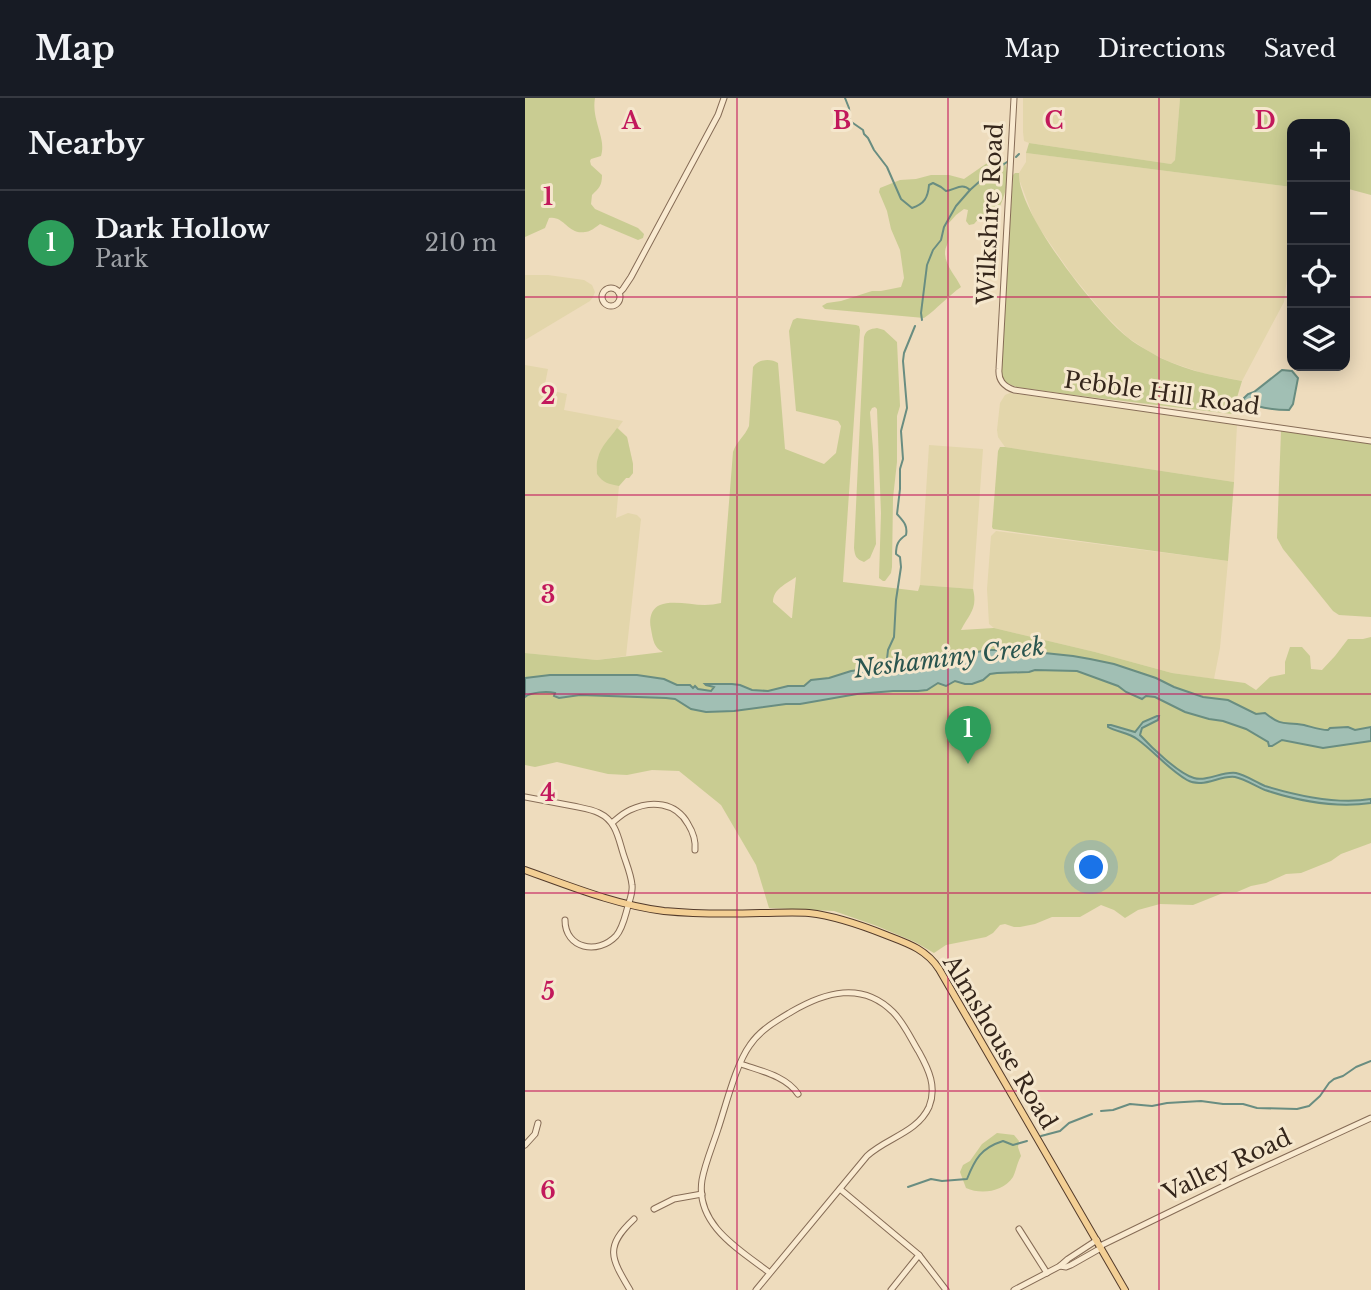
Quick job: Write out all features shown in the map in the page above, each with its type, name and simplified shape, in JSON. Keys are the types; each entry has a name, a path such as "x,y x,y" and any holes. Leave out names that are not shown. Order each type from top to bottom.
{"main road":[{"name":"Almshouse Road","path":"525,870 649,908 722,914 818,915 861,925 914,946 935,964 944,978 1125,1290"}],"street":[{"path":"619,293 631,277 718,115 724,98"},
{"name":"Wilkshire Road","path":"1001,332 1014,98"},
{"name":"Pebble Hill Road","path":"1001,332 999,377 1004,385 1014,390 1371,442"},
{"path":"525,797 592,810 605,816 616,831 632,886 624,921 618,933 600,946 586,947 573,941 567,932 565,920"},
{"path":"612,823 631,809 655,804 667,805 677,810 687,821 695,839 695,850"},
{"path":"756,1290 874,1150 918,1123 931,1100 933,1088 929,1070 896,1015 882,1003 865,995 847,992 820,997 764,1029 750,1045 741,1064 702,1178 705,1209 717,1229 739,1250 770,1273"},
{"path":"741,1064 785,1081 798,1094"},
{"name":"Valley Road","path":"1014,1290 1060,1266 1071,1265 1099,1245 1215,1189 1371,1118"},
{"path":"525,1145 534,1134 538,1123"},
{"path":"840,1189 919,1255 946,1290"},
{"path":"654,1209 674,1199 702,1194"},
{"path":"629,1290 616,1265 613,1252 618,1235 634,1219"},
{"path":"1019,1228 1047,1273"},
{"path":"891,1290 919,1255"}],"shaded area":[{"path":"1023,98 1180,98 1175,160 1171,164 1024,141"},
{"path":"1026,153 1287,186 1287,278 1284,302 1242,381 1202,373 1151,353 1127,337 1104,314 1072,275 1035,222 1019,179 1019,173 1026,162"},
{"path":"525,275 584,280 592,285 595,292 590,301 525,340"},
{"path":"525,365 548,369 544,389 567,394 564,410 623,421 618,428 627,437 633,473 619,486 616,518 628,513 641,519 626,656 597,660 525,653"},
{"path":"1010,393 1237,425 1234,482 1005,447 997,430 1000,403 1005,395"},
{"path":"929,445 983,449 973,589 920,585"},
{"path":"996,531 1228,561 1220,648 1214,679 1172,673 994,628 989,624 987,589 991,536"}],"green space":[{"path":"525,98 595,98 595,114 602,150 601,156 590,161 602,175 600,186 592,195 591,204 595,209 638,228 644,234 643,238 638,240 600,224 589,231 574,231 554,218 549,218 545,228 525,237"},
{"path":"1180,98 1371,98 1371,195 1350,189 1350,119 1287,119 1287,186 1026,153 1029,143 1171,164 1175,160"},
{"path":"995,159 1003,160 1007,171 1007,185 1001,205 998,210 981,216 974,224 969,225 966,221 968,210 964,209 948,224 946,259 961,287 933,311 924,318 825,309 822,306 872,291 901,287 904,278 900,250 879,192 880,188 900,180 931,175 949,175 964,179"},
{"path":"1015,173 1019,173 1022,190 1031,212 1061,260 1097,306 1127,337 1172,363 1206,374 1242,381 1232,414 1016,387 1002,378"},
{"path":"797,318 856,325 860,330 843,582 918,591 920,585 973,589 974,607 961,630 994,628 1172,673 1245,683 1256,690 1270,677 1285,674 1285,662 1290,647 1302,647 1310,656 1311,669 1322,670 1348,639 1371,637 1371,843 1301,873 1286,874 1266,883 1237,892 1223,893 1193,905 1160,904 1138,910 1125,918 1101,905 1080,917 1052,917 1020,927 1000,925 986,937 946,945 934,953 877,926 834,911 769,908 756,865 721,805 679,771 652,770 627,775 608,774 557,762 535,767 525,765 525,653 597,660 663,652 654,643 650,626 654,609 670,603 721,603 733,452 749,426 755,364 765,360 778,363 785,449 824,464 836,453 841,426 838,421 796,411 789,331 793,320","holes":["796,577 792,618 773,602 778,590"]},
{"path":"869,330 884,330 897,342 900,406 897,416 892,567 885,581 879,578 881,513 875,407 870,412 876,544 870,558 864,562 856,557 854,548 864,337"},
{"path":"617,428 627,437 633,464 633,473 619,486 607,483 597,474 599,454"},
{"path":"1281,431 1371,444 1371,617 1339,615 1333,611 1277,538"},
{"path":"1000,447 1234,482 1228,561 993,529"},
{"path":"997,1133 1014,1135 1019,1141 1021,1156 1013,1177 1004,1186 991,1191 966,1188 960,1172 963,1165 970,1161 982,1144"}],"water":[{"path":"1282,370 1292,371 1298,378 1293,404 1289,410 1266,408 1244,401 1248,394"},
{"path":"986,650 1073,656 1114,664 1203,697 1228,700 1256,714 1265,713 1280,722 1325,730 1371,727 1371,741 1323,748 1282,740 1269,746 1268,742 1246,729 1185,712 1155,697 1146,696 1142,699 1118,686 1077,671 997,673 972,684 955,681 946,686 938,683 927,690 857,694 800,704 734,711 706,712 691,709 675,699 666,698 580,695 559,698 554,696 555,693 548,692 525,697 525,678 550,675 637,675 711,691 714,687 705,684 732,684 768,691 788,686 804,686 811,680 851,671 868,669 882,673 951,665 967,658 969,654"},
{"path":"1157,716 1158,720 1142,728 1140,735 1165,760 1194,778 1204,779 1236,773 1265,786 1304,796 1345,801 1371,799 1371,803 1344,805 1304,800 1265,790 1235,777 1193,782 1174,771 1137,739 1108,727 1111,725 1135,732 1143,722"}],"waterway":[{"path":"845,98 850,121 863,130 887,167 901,199 912,208 925,200 929,185 933,183 946,191 961,187 970,190"},
{"path":"1016,157 1019,154"},
{"path":"922,320 927,265 941,240 944,227 956,206 970,190 980,181 991,177 994,171 1007,162"},
{"name":"Neshaminy Creek","path":"881,675 894,637 901,567 896,548 906,535 905,523 897,514 903,459 901,431 907,408 903,361 915,326"},
{"path":"1101,1111 1130,1104 1152,1106 1201,1101 1243,1104 1257,1108 1297,1109 1309,1106 1334,1079 1371,1061"},
{"path":"1041,1136 1060,1131 1069,1123 1092,1114"},
{"path":"908,1187 931,1179 967,1179 976,1160 989,1147 1003,1141 1013,1145 1027,1141"}],"place":[{"name":"Dark Hollow","path":"968,764"}]}
